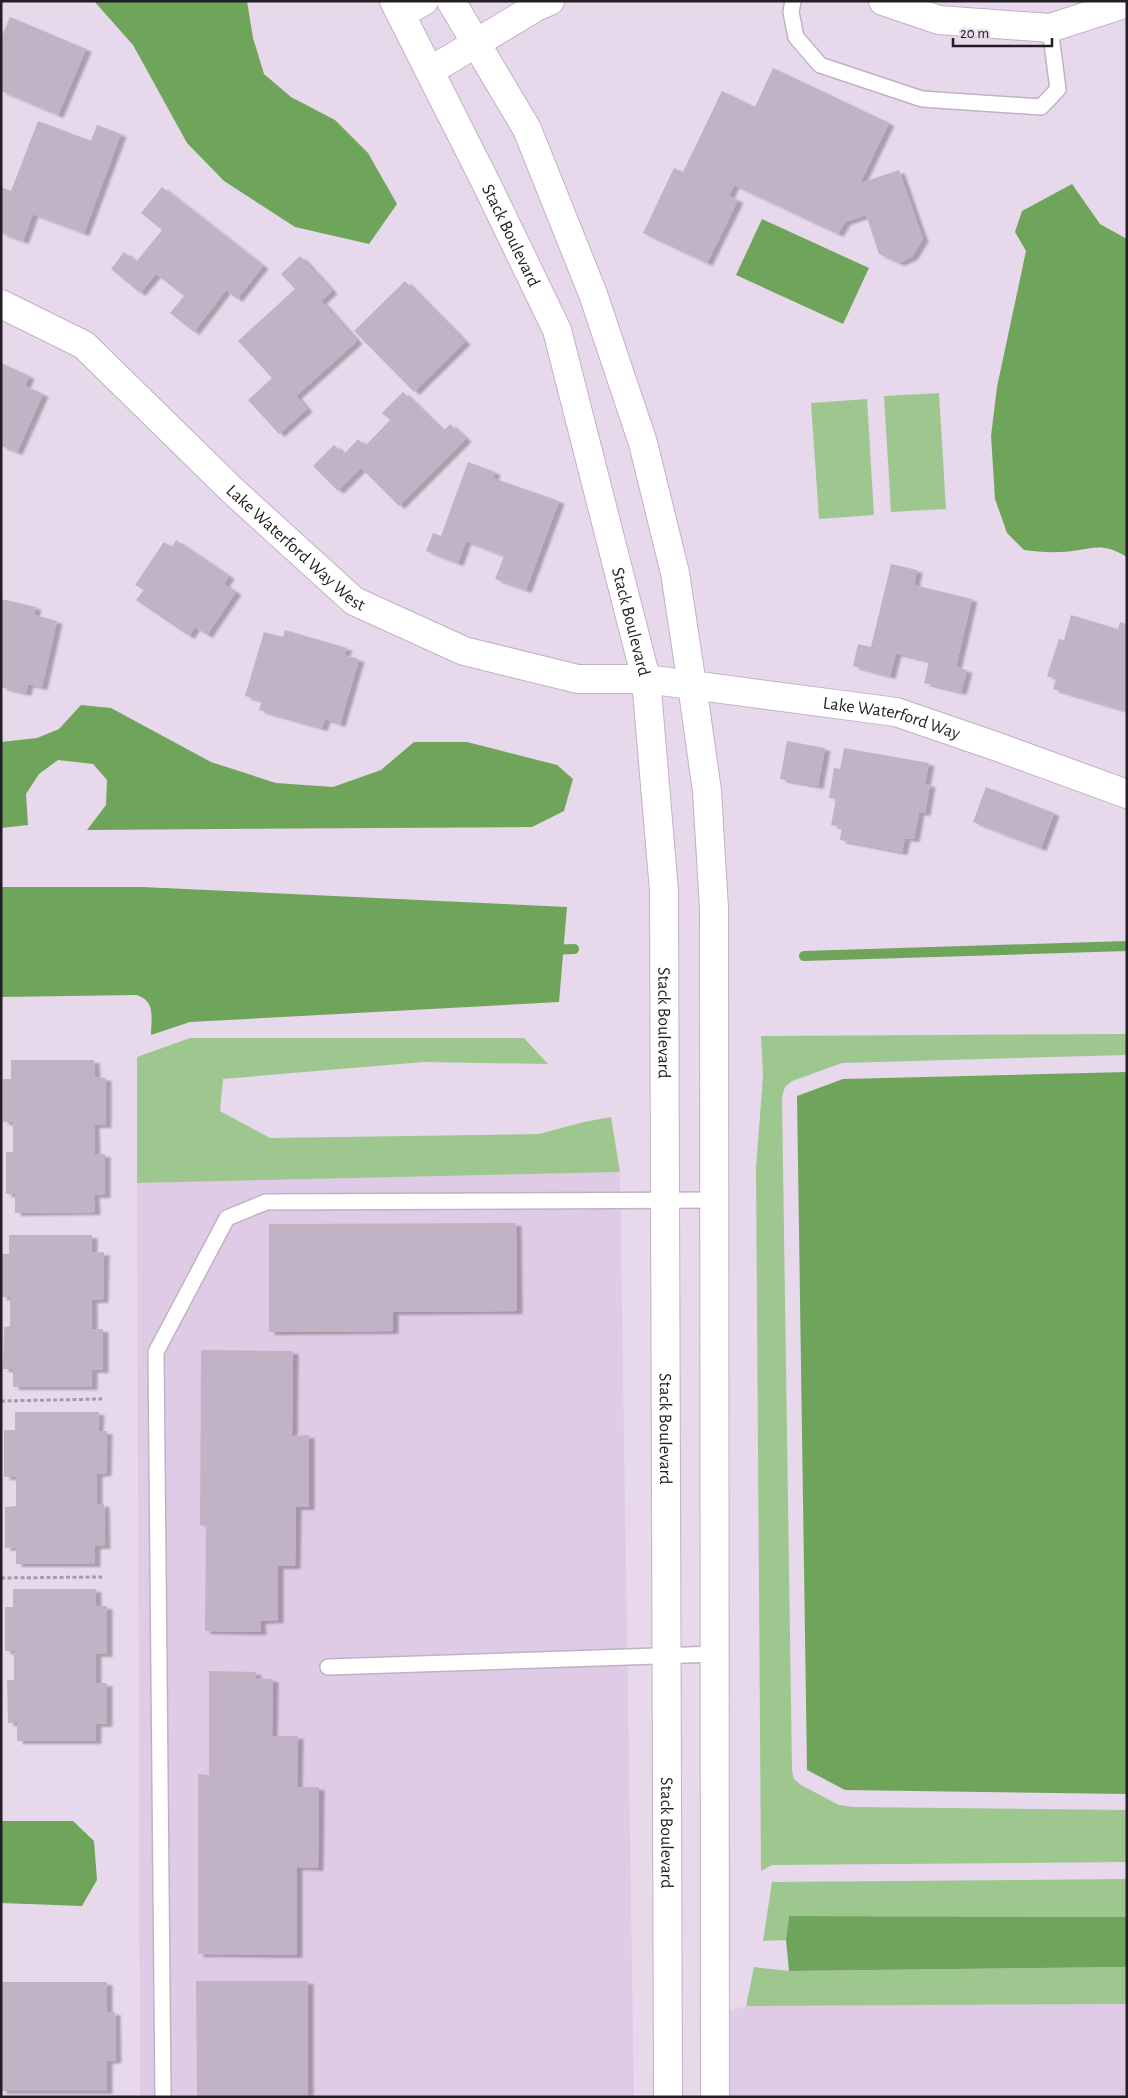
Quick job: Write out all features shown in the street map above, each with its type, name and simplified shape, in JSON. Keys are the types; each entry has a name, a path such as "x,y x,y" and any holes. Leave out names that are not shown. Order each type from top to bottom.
{"street":[{"path":"451,1 528,129 602,322 643,443 675,574 708,791 714,908 716,2097"},
{"path":"430,71 536,7 550,1"},
{"path":"883,1 939,20 1050,28 1127,3"},
{"name":"Stack Boulevard","path":"406,6 430,71 557,330 646,679 664,891 668,2097"},
{"name":"Lake Waterford Way West","path":"1,304 84,345 233,491 354,601 464,651 578,679 646,679"},
{"name":"Lake Waterford Way","path":"646,679 896,712 1127,794"}],"lane":[{"path":"793,1 791,12 796,37 820,65 922,99 1041,107 1058,89 1050,28"},
{"path":"164,2097 156,1352 227,1218 266,1202 715,1200"},
{"path":"328,1667 716,1654"}],"path":[{"path":"1,1401 102,1400"},
{"path":"1,1578 102,1577"}],"shaded area":[{"path":"94,1 247,1 253,38 264,74 291,97 335,120 368,153 397,204 369,244 295,227 224,181 187,143 133,45"},
{"path":"1072,184 1100,224 1127,239 1127,557 1108,549 1100,548 1055,552 1024,550 1007,533 995,499 991,436 997,387 1026,251 1015,232 1022,211"},
{"path":"762,219 869,268 843,324 736,275"},
{"path":"939,393 946,509 891,512 884,396"},
{"path":"867,399 874,515 819,519 811,403"},
{"path":"81,705 111,708 211,762 276,783 333,787 381,770 414,742 467,742 557,765 573,779 564,811 532,827 87,830 106,805 107,780 93,764 58,760 39,774 26,794 28,825 1,828 1,742 37,738 59,729"},
{"path":"1,887 142,887 567,907 559,1002 190,1022 151,1035 152,1016 150,1006 143,998 137,995 1,997"},
{"path":"1127,1034 1127,1055 842,1063 792,1081 785,1087 782,1097 792,1770 794,1779 801,1785 839,1805 854,1807 1127,1810 1127,1862 772,1865 761,1871 756,1168 763,1076 761,1036"},
{"path":"190,1038 524,1038 548,1064 423,1062 223,1079 220,1111 270,1138 539,1134 611,1117 620,1172 137,1183 137,1057"},
{"path":"1127,1072 1127,1794 845,1790 807,1770 797,1096 843,1079"},
{"path":"620,1172 634,2097 140,2097 137,1183"},
{"path":"1,1821 73,1821 94,1841 97,1880 82,1906 1,1903"},
{"path":"1127,1879 1127,1917 789,1916 786,1940 763,1941 772,1882"},
{"path":"789,1916 1127,1917 1127,1967 789,1971 786,1940"},
{"path":"754,1967 789,1971 1127,1967 1127,2004 746,2006"},
{"path":"1127,2004 1127,2097 727,2097 728,2011 746,2006"}],"building":[{"path":"10,17 86,49 58,115 1,91 1,38"},
{"path":"773,68 889,123 860,183 899,170 923,239 912,257 899,263 879,254 866,215 845,222 838,234 734,185 729,196 738,200 707,263 643,233 674,168 683,172 722,91 755,107"},
{"path":"38,121 91,141 97,125 121,134 84,233 33,214 23,241 1,233 1,187 11,191"},
{"path":"162,187 263,266 237,299 226,290 194,332 170,313 184,296 156,274 140,293 111,269 124,252 136,262 162,230 141,213"},
{"path":"300,256 332,291 321,301 357,341 296,396 307,409 279,434 248,400 272,378 238,341 295,289 281,274"},
{"path":"405,281 465,342 414,392 354,331"},
{"path":"1,363 29,376 25,386 43,394 17,452 1,446"},
{"path":"403,392 443,431 450,424 466,439 399,506 361,468 338,491 313,466 334,445 344,454 358,439 365,446 390,420 382,413"},
{"path":"468,462 495,472 493,478 559,501 526,590 495,579 504,556 466,541 458,563 426,551 433,533 441,536"},
{"path":"176,540 229,576 224,584 236,592 207,635 195,627 189,636 136,600 144,590 135,585 164,542 172,547"},
{"path":"891,564 917,570 914,585 972,599 956,667 967,670 961,692 924,683 929,661 896,653 890,676 853,666 858,644 871,647"},
{"path":"1,599 36,607 34,615 57,621 42,687 28,684 26,693 1,687"},
{"path":"1071,615 1118,629 1120,622 1127,624 1127,711 1053,689 1056,679 1047,676 1059,639 1064,640"},
{"path":"285,630 347,648 344,655 359,659 340,724 325,719 322,728 259,710 262,701 245,696 264,632 283,637"},
{"path":"787,741 825,748 818,786 780,779"},
{"path":"844,748 929,763 925,784 930,784 925,813 919,812 914,839 905,838 902,852 840,840 842,827 831,825 836,799 829,798 834,768 840,769"},
{"path":"986,787 1054,813 1041,848 973,822"},
{"path":"11,1060 94,1060 95,1077 106,1078 106,1125 94,1125 95,1154 105,1154 105,1195 94,1195 95,1212 15,1213 15,1194 6,1194 6,1152 13,1152 13,1122 3,1122 3,1079 11,1079"},
{"path":"516,1223 517,1311 393,1312 393,1331 269,1332 269,1224"},
{"path":"9,1235 92,1235 92,1253 104,1252 103,1300 92,1300 92,1329 103,1329 103,1370 92,1370 92,1387 13,1387 13,1369 3,1369 4,1327 10,1326 10,1297 1,1297 1,1254 9,1254"},
{"path":"201,1350 293,1351 292,1436 309,1435 309,1507 296,1507 295,1566 278,1566 278,1620 260,1621 261,1632 205,1631 206,1526 200,1525"},
{"path":"15,1412 99,1412 98,1431 107,1431 106,1473 97,1474 97,1504 104,1504 105,1546 95,1546 95,1564 16,1564 16,1547 5,1548 5,1507 16,1506 16,1477 4,1477 4,1430 15,1430"},
{"path":"13,1589 96,1589 96,1606 107,1606 107,1654 96,1654 96,1683 107,1683 107,1724 96,1724 96,1741 17,1741 17,1723 8,1723 7,1680 14,1680 14,1651 5,1651 5,1607 13,1607"},
{"path":"209,1671 256,1672 256,1678 273,1679 272,1736 298,1736 297,1787 319,1787 318,1868 297,1867 297,1955 198,1954 198,1774 209,1775"},
{"path":"196,1981 308,1981 308,2097 197,2097"},
{"path":"1,1982 107,1982 107,2012 115,2012 116,2060 107,2061 107,2091 1,2091"}],"waterway":[{"path":"804,956 1127,946"},
{"path":"550,950 574,949"}]}
